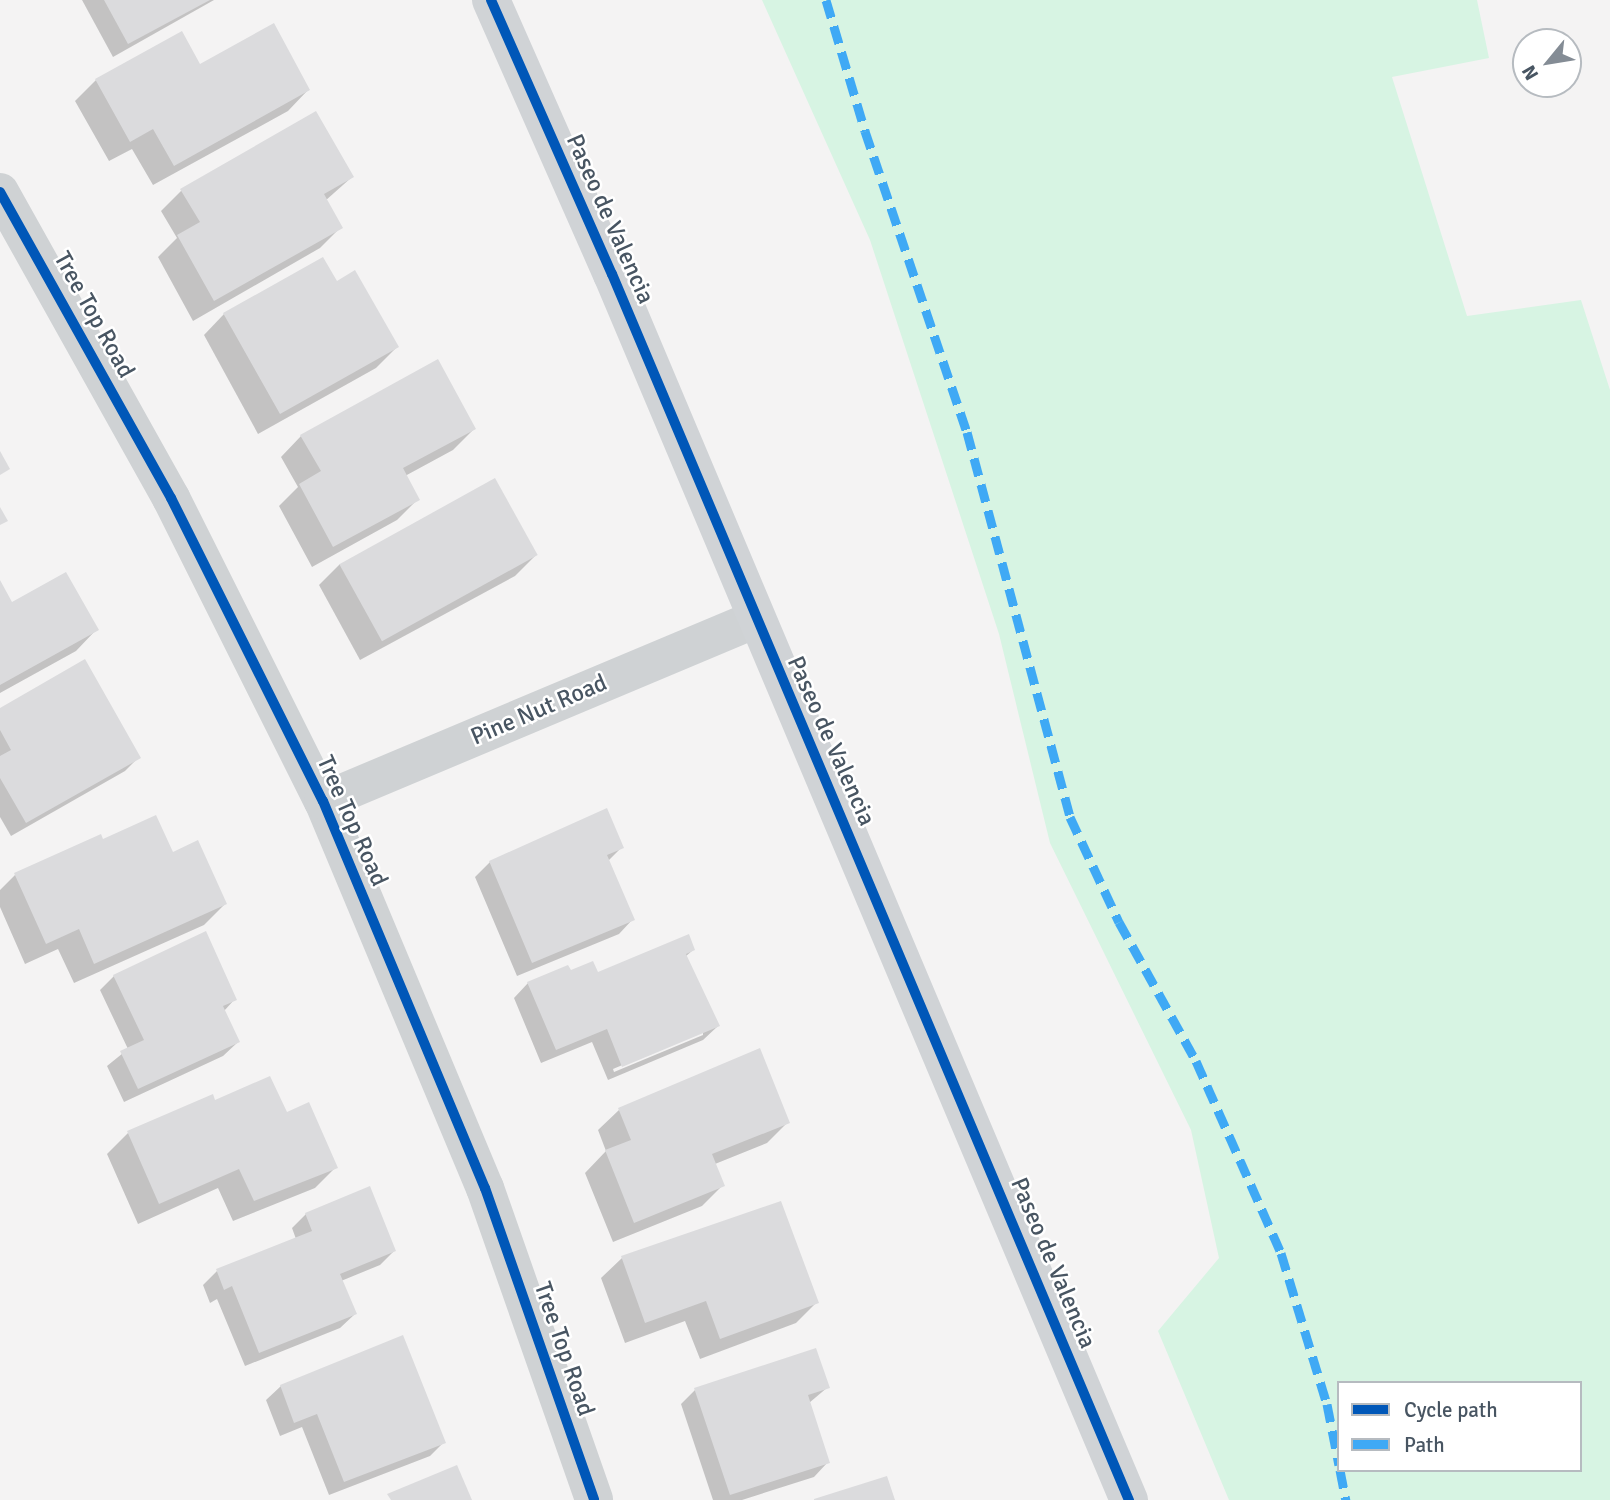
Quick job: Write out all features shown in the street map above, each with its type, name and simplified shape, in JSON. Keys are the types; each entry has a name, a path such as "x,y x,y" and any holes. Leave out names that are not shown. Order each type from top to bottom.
{"main road":[{"name":"Paseo de Valencia","path":"491,0 612,274 755,619 902,955 1129,1500"}],"street":[{"name":"Tree Top Road","path":"0,192 171,498 323,801 485,1188 594,1500"},
{"name":"Pine Nut Road","path":"323,801 755,619"}],"green space":[{"path":"762,0 1477,0 1489,58 1392,77 1467,316 1581,300 1610,390 1610,1500 1229,1500 1158,1331 1219,1258 1191,1130 1050,843 999,634 870,240"}],"building":[{"path":"104,0 210,0 128,44"},
{"path":"274,23 310,90 174,166 153,129 130,142 95,79 182,31 200,64"},
{"path":"316,111 354,177 324,194 343,228 214,301 177,235 200,222 180,189"},
{"path":"323,257 337,281 355,270 399,347 280,414 223,313"},
{"path":"438,359 476,429 403,468 420,500 333,547 299,484 321,471 300,435"},
{"path":"0,451 10,469 0,475"},
{"path":"495,478 538,555 382,641 339,564"},
{"path":"0,507 8,521 0,525"},
{"path":"66,572 99,630 0,685 0,580 12,602"},
{"path":"85,659 141,758 26,823 0,778 0,756 11,750 0,730 0,708"},
{"path":"607,808 624,848 607,855 635,920 532,963 489,861"},
{"path":"156,815 173,852 198,840 227,904 94,964 79,929 46,944 14,873 101,834 103,839"},
{"path":"206,931 237,1000 223,1006 240,1042 138,1089 120,1051 144,1040 113,975"},
{"path":"689,934 695,950 686,954 720,1026 622,1067 607,1029 556,1050 527,982 568,965 571,970 593,961 598,972"},
{"path":"760,1048 790,1123 712,1154 725,1186 634,1223 605,1150 631,1140 618,1108"},
{"path":"270,1076 287,1112 309,1102 338,1168 254,1201 239,1169 159,1204 127,1131 213,1094 215,1100"},
{"path":"370,1186 396,1251 340,1274 357,1314 259,1353 232,1286 224,1290 216,1269 312,1231 305,1213"},
{"path":"781,1201 819,1303 720,1339 706,1301 645,1323 621,1256"},
{"path":"403,1335 446,1443 344,1482 317,1414 294,1423 280,1385"},
{"path":"816,1348 830,1388 808,1395 830,1463 730,1495 694,1388"},
{"path":"457,1465 472,1500 391,1500 387,1494"},
{"path":"887,1476 895,1500 814,1500 814,1499"}],"marked path":[{"path":"826,0 865,131 967,432 1070,817 1119,922 1196,1061 1281,1253 1327,1404 1337,1455"},
{"path":"1340,1472 1346,1500"}],"cycle path":[{"path":"491,0 612,274 1129,1500"},
{"path":"0,192 171,498 323,801 485,1188 594,1500"}]}
